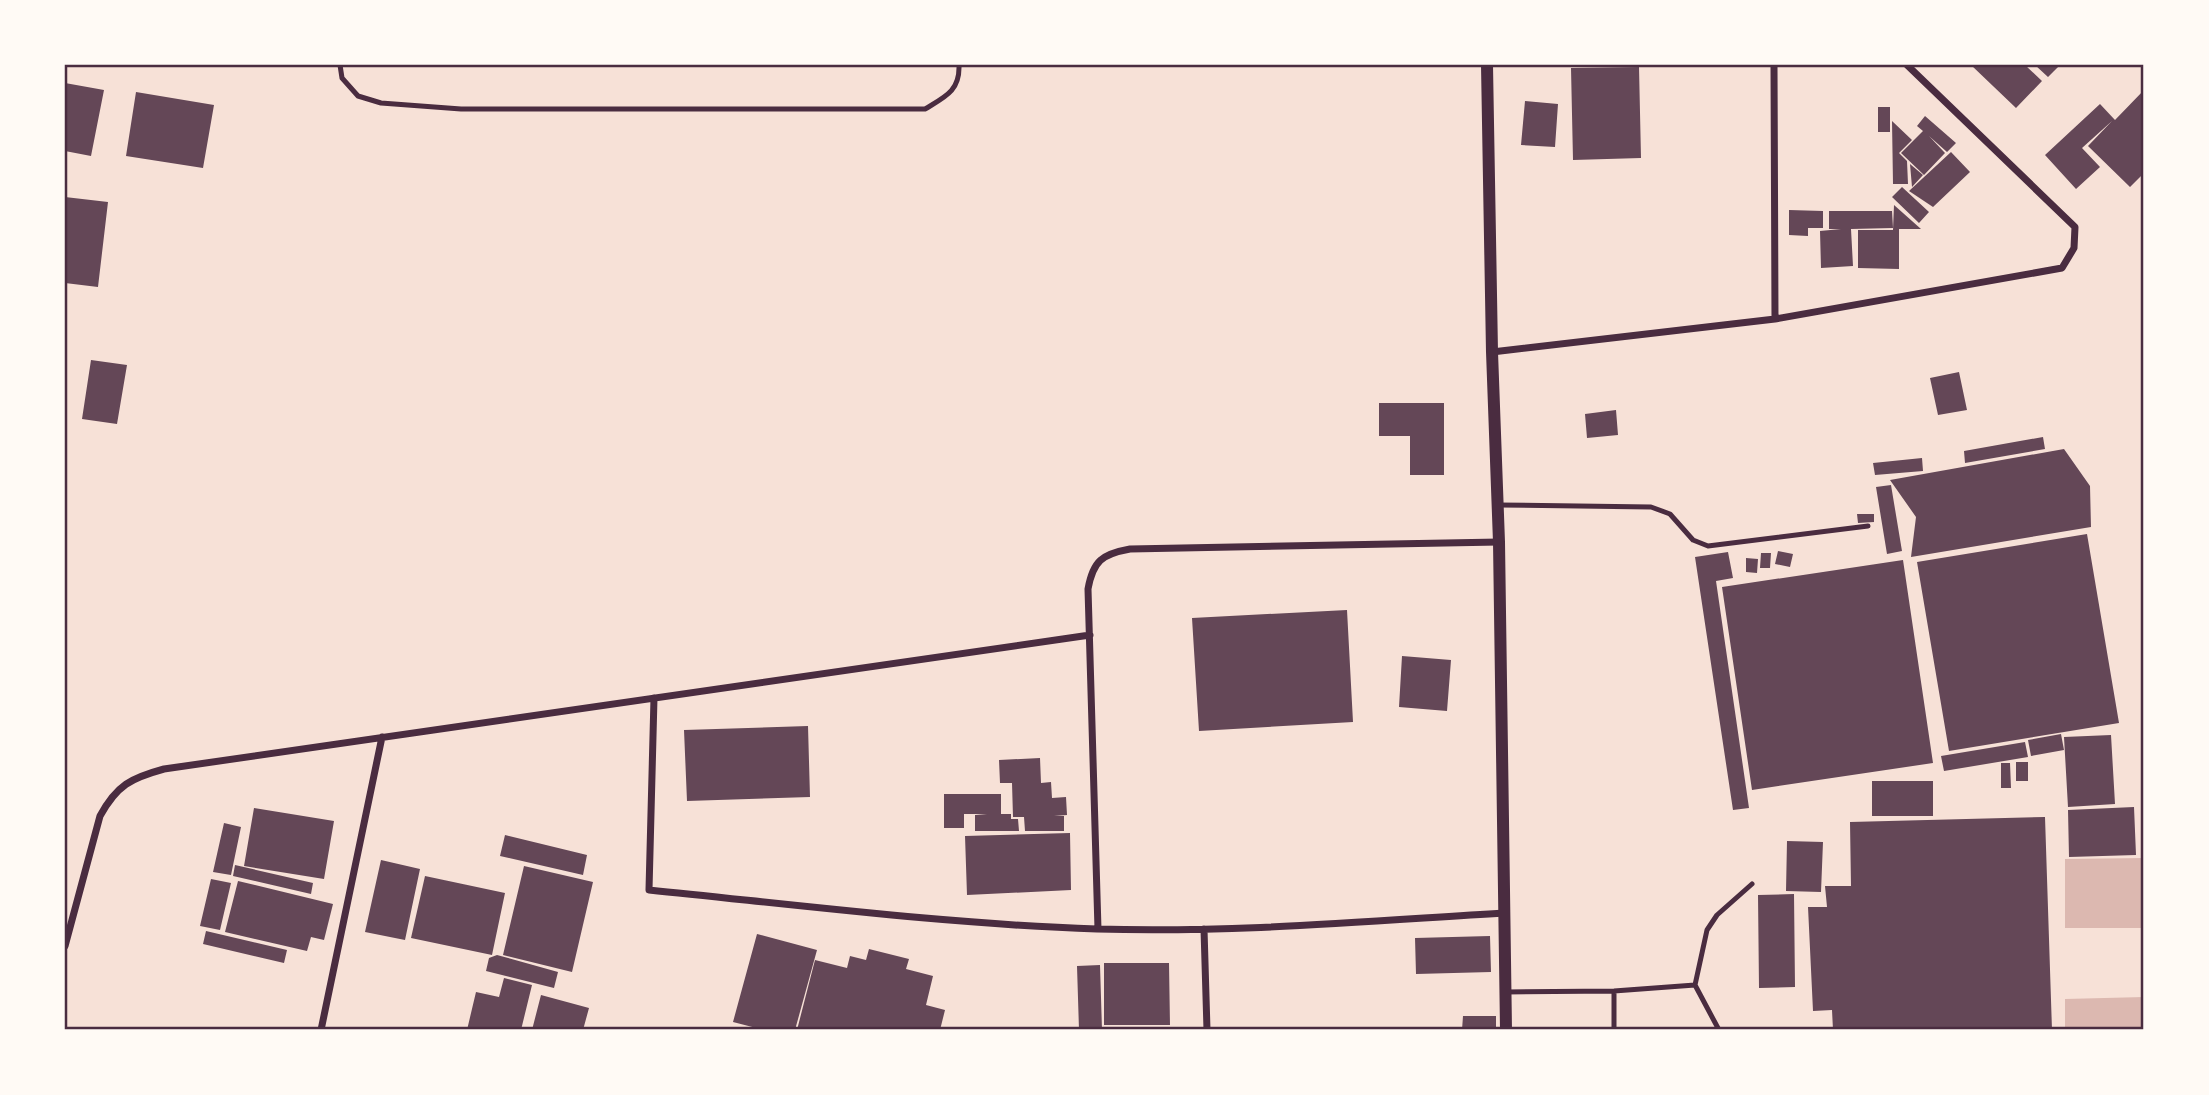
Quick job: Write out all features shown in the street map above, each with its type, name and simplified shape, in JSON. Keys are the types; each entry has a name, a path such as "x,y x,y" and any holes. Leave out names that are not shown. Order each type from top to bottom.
{"street":[{"path":"1487,65 1492,352 1499,542 1506,1030"},
{"path":"1773,65 1775,319"},
{"path":"1492,352 1775,319 2062,268 2074,248 2075,227 1908,65"},
{"path":"1098,929 1088,589 1091,573 1099,560 1112,552 1144,549 1499,542"},
{"path":"65,946 100,816 110,799 124,784 141,775 164,769 1090,635"},
{"path":"654,698 649,890 962,922 1098,929 1204,929 1504,914"},
{"path":"321,1030 382,737"},
{"path":"1204,929 1207,1030"}],"lane":[{"path":"340,65 342,78 358,96 381,103 461,109 925,109 951,94 960,74 959,65"},
{"path":"1498,505 1651,507 1670,514 1693,540 1708,546 1868,526"},
{"path":"1719,1030 1695,985 1707,930 1717,915 1752,884"},
{"path":"1505,992 1614,991 1695,985"},
{"path":"1614,991 1614,1030"}],"shaded area":[{"path":"2144,858 2144,928 2065,928 2065,859"},
{"path":"2144,997 2144,1030 2065,1030 2065,999"}],"building":[{"path":"1971,65 2025,65 2042,81 2016,108"},
{"path":"2035,65 2060,65 2048,77"},
{"path":"1639,67 1641,158 1573,160 1571,68"},
{"path":"65,83 104,90 91,156 65,151"},
{"path":"2144,90 2144,173 2130,187 2088,146 2112,121 2082,148 2100,167 2076,189 2045,155 2100,104 2115,120"},
{"path":"136,92 214,105 203,168 126,156"},
{"path":"1525,101 1558,104 1555,147 1521,145"},
{"path":"1878,107 1890,107 1890,132 1878,132"},
{"path":"1925,116 1956,143 1947,152 1929,136 1945,153 1924,175 1901,153 1923,131 1917,126"},
{"path":"1892,121 1912,140 1899,153 1907,161 1908,184 1893,184"},
{"path":"1951,152 1970,172 1933,207 1909,191"},
{"path":"1910,164 1923,175 1912,187"},
{"path":"1902,187 1929,212 1919,223 1892,197"},
{"path":"65,197 108,202 98,287 65,283"},
{"path":"1894,205 1921,229 1899,229 1899,269 1858,268 1858,230 1893,230"},
{"path":"1789,210 1823,211 1823,228 1808,228 1808,236 1789,235"},
{"path":"1829,211 1892,211 1893,228 1851,229 1853,266 1821,268 1820,231 1841,229 1829,229"},
{"path":"91,360 127,365 117,424 82,419"},
{"path":"1959,372 1967,410 1938,415 1930,378"},
{"path":"1379,403 1444,403 1444,475 1410,475 1410,436 1379,436"},
{"path":"1616,410 1618,435 1587,438 1585,414"},
{"path":"2043,437 2045,449 1965,463 1964,451"},
{"path":"2064,449 2090,486 2091,527 1911,557 1916,517 1890,480"},
{"path":"1922,458 1923,471 1875,475 1873,463"},
{"path":"1891,485 1902,551 1887,554 1876,487"},
{"path":"1857,514 1874,514 1874,522 1858,523"},
{"path":"2087,534 2119,723 1949,751 1917,562"},
{"path":"1778,551 1793,554 1790,567 1775,564"},
{"path":"1728,552 1733,578 1716,581 1749,808 1733,810 1695,557"},
{"path":"1761,553 1771,553 1770,568 1760,568"},
{"path":"1746,558 1758,559 1757,573 1746,572"},
{"path":"1903,560 1933,763 1752,790 1722,587"},
{"path":"1347,610 1353,722 1199,731 1192,618"},
{"path":"1402,656 1451,660 1447,711 1399,707"},
{"path":"808,726 810,797 687,801 684,730"},
{"path":"2061,734 2064,750 2031,756 2028,740"},
{"path":"2111,735 2115,804 2068,807 2064,737"},
{"path":"2025,742 2028,757 1944,771 1941,756"},
{"path":"1040,758 1041,783 1051,782 1052,798 1066,797 1067,815 1054,816 1064,816 1064,831 1025,831 1024,817 1013,817 1012,783 1000,783 999,760"},
{"path":"2016,762 2028,762 2028,781 2016,781"},
{"path":"2001,763 2010,763 2011,788 2001,788"},
{"path":"1872,781 1933,781 1933,816 1872,816"},
{"path":"944,794 1001,794 1001,814 1011,814 1011,819 1018,819 1019,831 975,831 975,815 987,814 964,814 964,828 944,828"},
{"path":"2134,807 2136,855 2069,857 2068,810"},
{"path":"254,808 334,821 324,879 244,866"},
{"path":"2045,817 2052,1030 1833,1030 1832,1010 1813,1011 1808,907 1827,907 1825,886 1851,886 1850,822"},
{"path":"224,823 241,827 231,875 213,872"},
{"path":"1070,833 1071,890 967,895 965,836"},
{"path":"505,835 587,855 583,875 500,856"},
{"path":"1787,841 1823,842 1821,892 1786,891"},
{"path":"381,860 420,869 405,940 365,932"},
{"path":"235,865 313,883 311,894 233,876"},
{"path":"524,866 593,882 572,972 503,955"},
{"path":"425,876 505,893 492,955 411,938"},
{"path":"211,879 231,883 220,930 200,926"},
{"path":"238,881 333,904 324,940 311,937 307,951 225,932"},
{"path":"1794,894 1795,987 1759,988 1758,895"},
{"path":"206,931 287,950 284,963 203,944"},
{"path":"757,934 817,950 795,1030 764,1030 733,1022"},
{"path":"1490,936 1491,972 1416,974 1415,938"},
{"path":"869,949 909,959 906,969 933,976 926,1005 945,1010 940,1030 797,1030 815,960 847,968 850,956 866,960"},
{"path":"497,955 558,972 554,988 486,971 489,958"},
{"path":"1104,963 1169,963 1170,1025 1104,1025"},
{"path":"1100,965 1102,1030 1079,1030 1077,966"},
{"path":"504,978 532,985 521,1030 467,1030 476,992 499,997"},
{"path":"541,995 589,1008 583,1030 532,1030"},
{"path":"1463,1016 1496,1016 1496,1030 1462,1030"}]}
